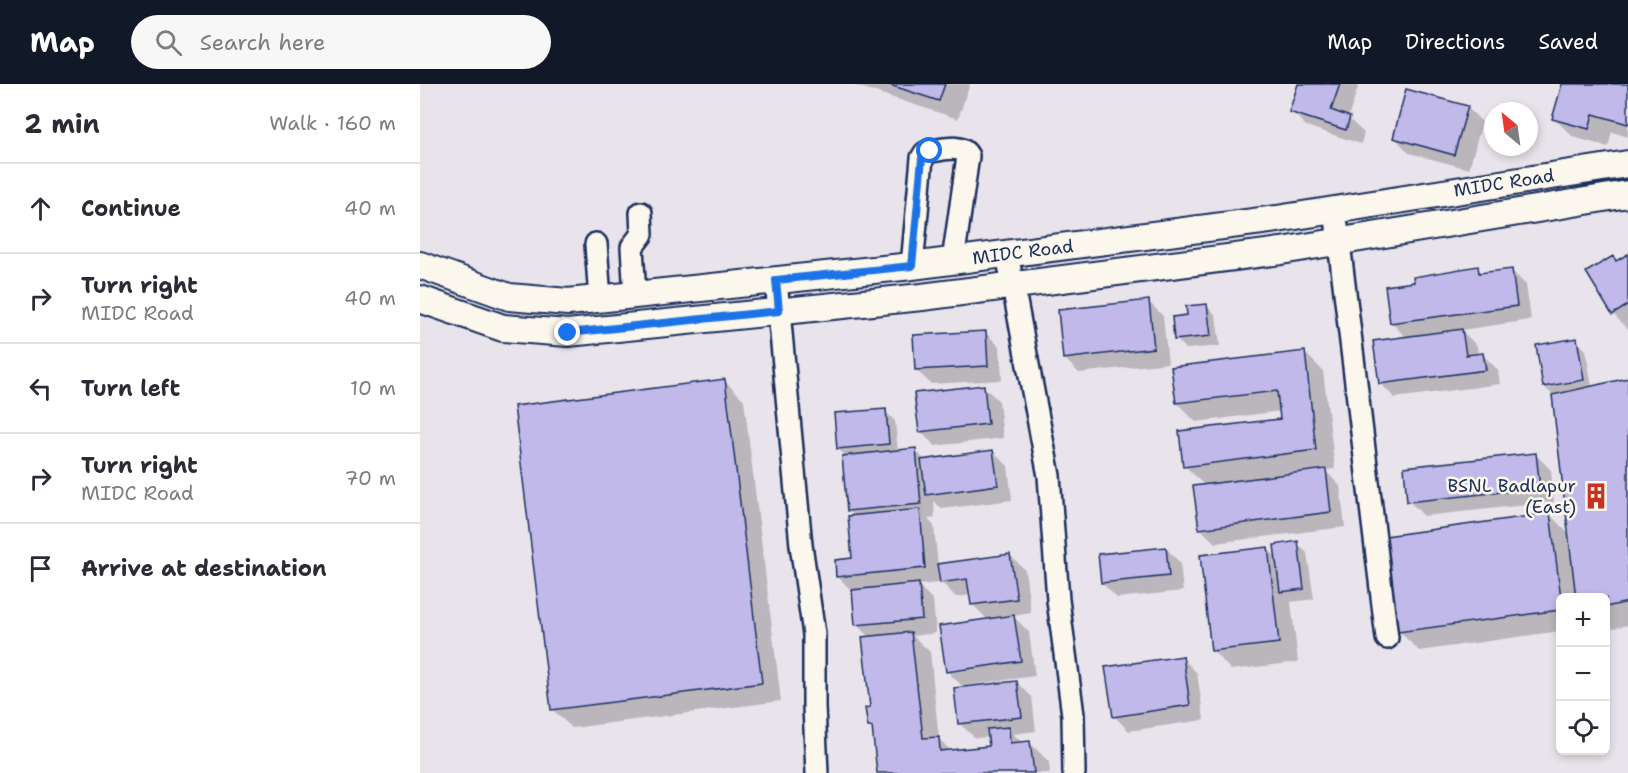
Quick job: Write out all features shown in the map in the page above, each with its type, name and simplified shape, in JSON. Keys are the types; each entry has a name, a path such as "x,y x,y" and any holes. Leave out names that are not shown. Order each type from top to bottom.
{"main road":[{"name":"MIDC Road","path":"420,265 509,297 568,302 1007,254 1335,210 1628,164"},
{"name":"MIDC Road","path":"420,299 503,328 568,333 1013,285 1338,242 1628,194"}],"street":[{"path":"912,266 922,158 930,151 961,148 968,156 953,261"},
{"path":"1335,210 1388,638"},
{"path":"635,296 632,247 642,234 640,213"},
{"path":"596,244 600,299"},
{"path":"1007,254 1049,476 1058,600 1073,715 1074,773"},
{"path":"776,280 801,545 813,634 813,706 818,773"}],"building":[{"path":"887,84 945,84 939,101"},
{"path":"1298,84 1340,84 1331,110 1350,117 1346,130 1289,112"},
{"path":"1562,84 1628,84 1628,124 1593,114 1589,129 1552,119"},
{"path":"1406,89 1468,106 1454,155 1393,138"},
{"path":"1628,254 1628,305 1612,315 1586,272 1613,256 1616,261"},
{"path":"1478,266 1479,273 1512,269 1517,306 1390,323 1385,286 1414,282 1413,277"},
{"path":"1149,300 1154,348 1063,359 1058,310"},
{"path":"1207,304 1211,336 1174,340 1172,317 1187,315 1186,306"},
{"path":"1462,329 1466,355 1483,353 1486,370 1379,384 1373,341"},
{"path":"986,331 988,366 915,370 913,335"},
{"path":"1577,338 1584,380 1543,387 1536,345"},
{"path":"1305,351 1316,450 1183,467 1179,431 1280,419 1277,391 1176,403 1171,367"},
{"name":"BSNL Badlapur (East)","path":"1628,378 1628,602 1610,606 1610,593 1575,593 1552,395"},
{"path":"725,379 762,683 551,710 514,406"},
{"path":"984,385 988,424 919,432 914,393"},
{"path":"886,409 889,444 837,449 834,413"},
{"path":"916,448 921,504 847,511 842,456"},
{"path":"993,450 998,485 926,495 921,460"},
{"path":"1536,453 1540,488 1407,502 1404,467"},
{"path":"1326,469 1331,512 1199,529 1193,486"},
{"path":"920,509 925,568 836,577 835,560 852,558 848,516"},
{"path":"1550,513 1560,593 1556,593 1556,611 1398,632 1386,536"},
{"path":"1298,541 1304,589 1280,592 1274,545"},
{"path":"1166,547 1169,576 1101,583 1098,554"},
{"path":"1268,547 1279,643 1211,651 1200,555"},
{"path":"1010,554 1017,599 971,605 967,579 940,583 937,564"},
{"path":"919,583 922,619 855,625 852,590"},
{"path":"1014,615 1021,661 946,672 939,626"},
{"path":"911,632 923,738 939,737 940,751 989,746 987,729 1009,727 1010,743 1030,741 1034,773 877,773 872,727 868,727 865,708 870,707 862,637"},
{"path":"1183,656 1190,705 1113,717 1105,667"},
{"path":"1017,681 1022,717 958,724 954,688"}],"place":[{"name":"BSNL Badlapur (East)","path":"1596,496"}],"route":[{"path":"568,333 779,311 776,280 912,266 922,158 930,151"}]}
